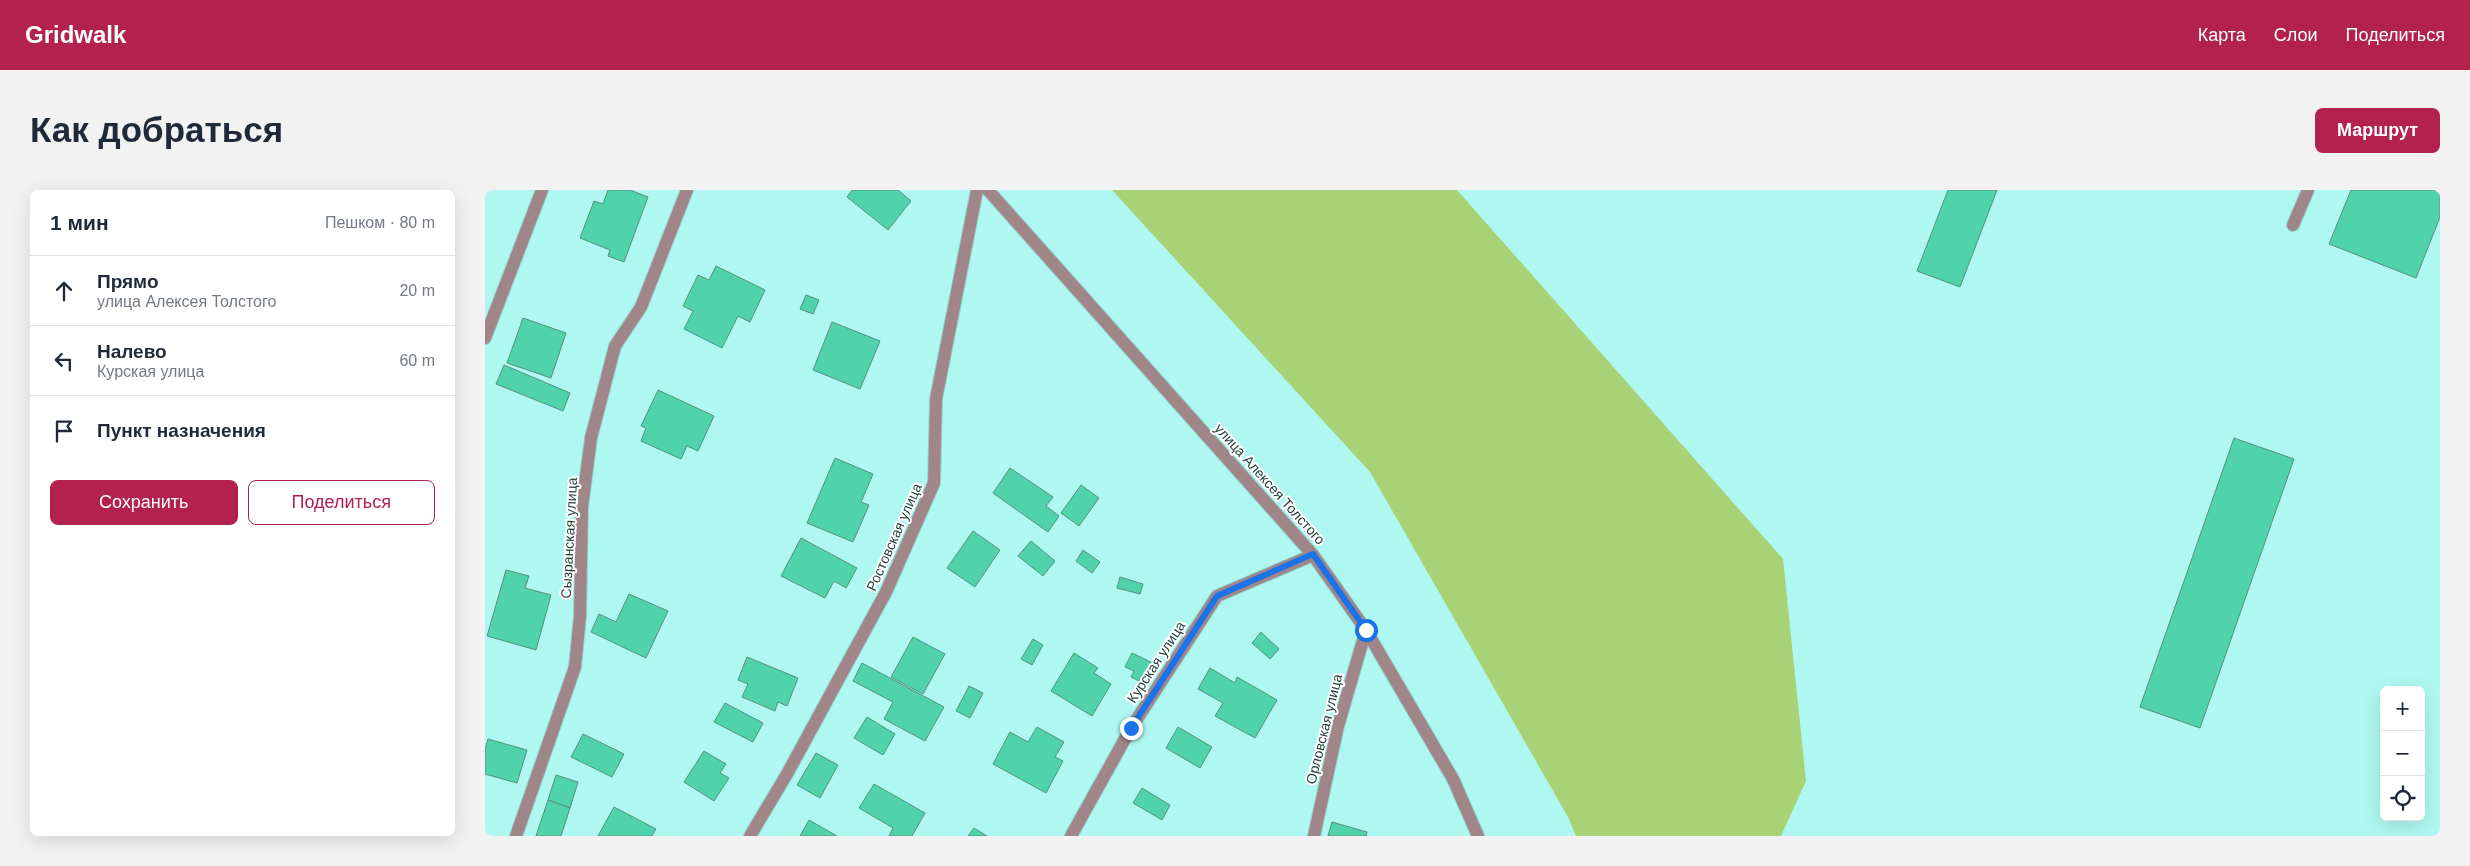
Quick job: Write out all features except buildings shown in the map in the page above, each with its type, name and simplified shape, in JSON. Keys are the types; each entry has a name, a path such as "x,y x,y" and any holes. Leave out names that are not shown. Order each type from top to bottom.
{"street":[{"path":"485,338 542,190"},
{"name":"Сызранская улица","path":"516,836 575,667 580,616 582,507 591,438 615,346 641,307 687,190"},
{"name":"Ростовская улица","path":"750,836 787,774 886,592 934,483 936,399 977,190"},
{"name":"улица Алексея Толстого","path":"988,190 1313,554 1366,630 1453,779 1478,836"},
{"path":"2293,225 2308,190"},
{"name":"Курская улица","path":"1071,836 1131,728 1217,596 1313,554"},
{"name":"Орловская улица","path":"1314,836 1338,726 1366,630"}],"green space":[{"path":"1112,190 1457,190 1783,559 1806,781 1781,836 1576,836 1568,817 1370,472"}],"route":[{"path":"1131,728 1217,596 1313,554 1366,630"}]}
